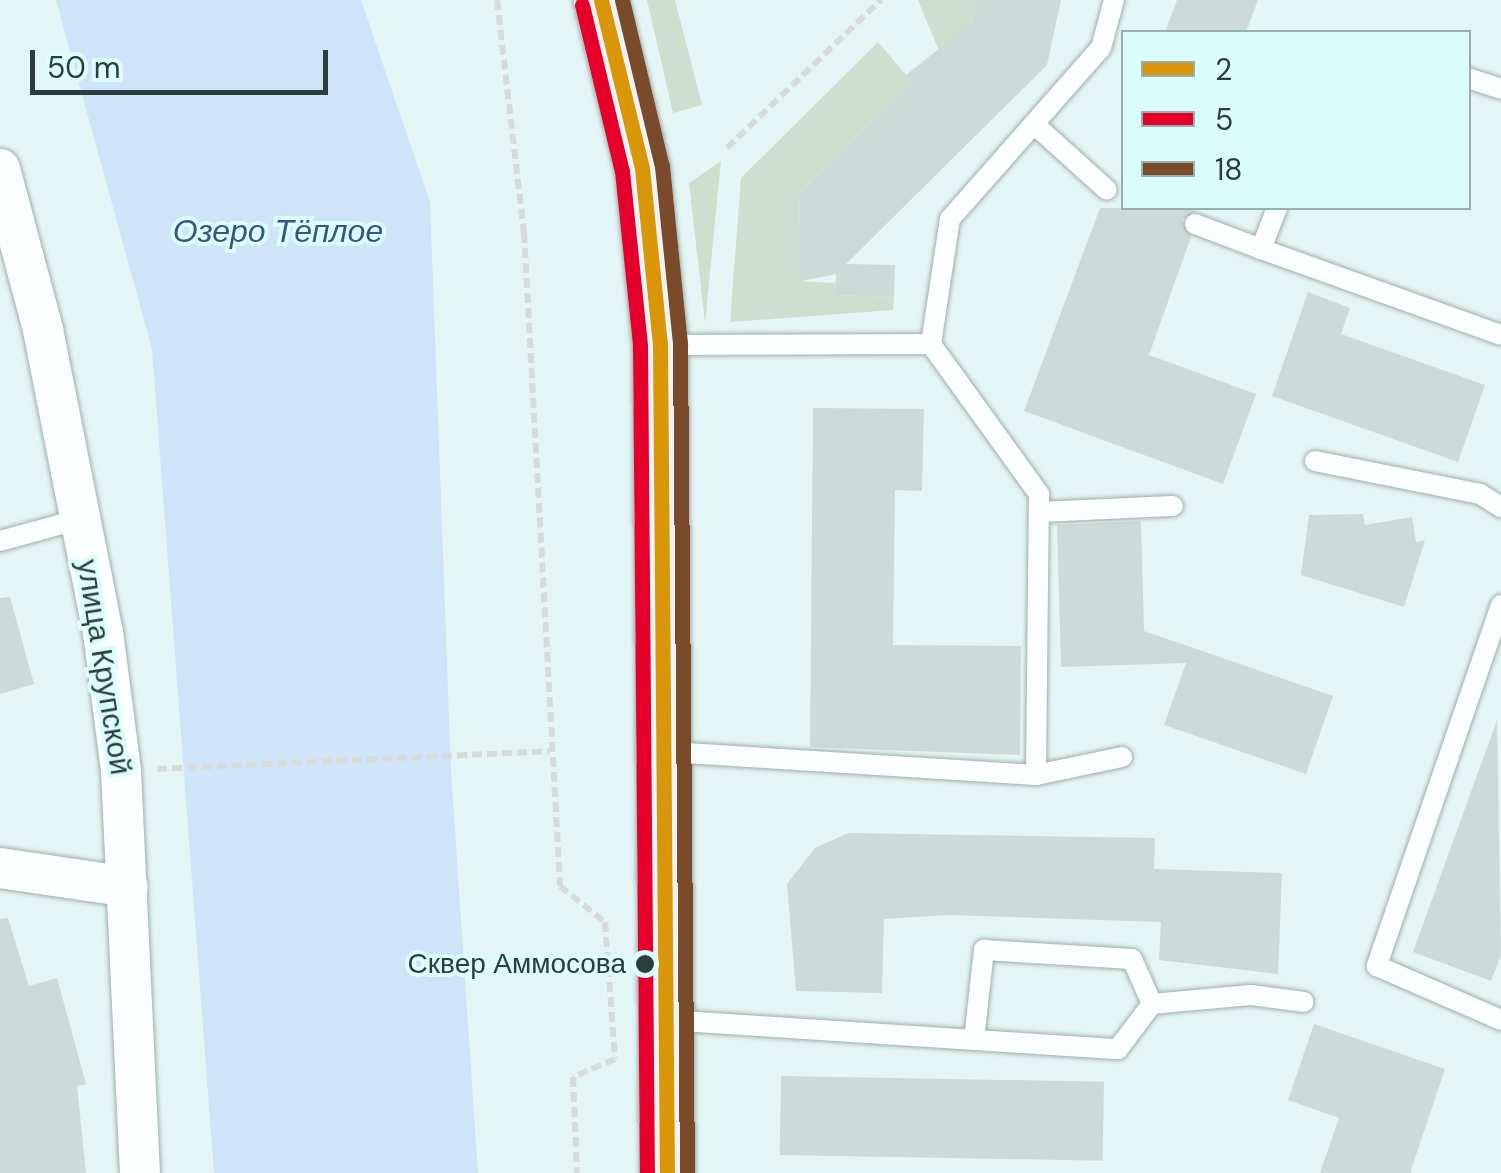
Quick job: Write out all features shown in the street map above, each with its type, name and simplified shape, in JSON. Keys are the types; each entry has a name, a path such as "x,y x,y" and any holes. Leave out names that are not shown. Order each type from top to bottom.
{"main road":[{"path":"602,0 642,168 660,345 670,752 666,1173"}],"street":[{"name":"улица Крупской","path":"1,174 80,519 121,770 140,1173"},
{"path":"0,868 128,886"}],"lane":[{"path":"1036,775 1039,494 931,344 950,219 1101,48 1114,0"},
{"path":"1471,79 1501,89"},
{"path":"1034,124 1106,190"},
{"path":"1260,250 1276,210"},
{"path":"1196,224 1501,335"},
{"path":"660,345 931,344"},
{"path":"1316,461 1480,494 1501,507"},
{"path":"1039,512 1173,506"},
{"path":"0,541 80,519"},
{"path":"1501,605 1377,966 1501,1020"},
{"path":"670,752 1036,775 1122,757"},
{"path":"974,1040 984,950 1132,959 1152,1004"},
{"path":"666,1020 1118,1050 1152,1004 1251,994 1304,1002"}],"path":[{"path":"497,0 524,233 560,886 605,922 615,1059 573,1077 577,1173"},
{"path":"727,148 881,0"},
{"path":"121,770 550,751"}],"green space":[{"path":"647,0 675,0 702,105 673,113"},
{"path":"918,0 977,0 972,22 940,53"},
{"path":"878,42 912,82 800,192 798,281 835,283 836,295 894,297 893,310 730,322 741,178"},
{"path":"721,161 705,323 689,183"}],"water":[{"name":"Озеро Тёплое","path":"56,0 361,0 430,202 451,771 478,1173 214,1173 152,349"}],"building":[{"path":"977,0 1061,0 1047,65 846,264 895,265 894,297 835,295 836,274 798,282 800,192 912,82 905,76 972,22"},
{"path":"1177,0 1258,0 1247,30 1166,30"},
{"path":"1100,208 1198,210 1182,220 1191,237 1149,355 1256,394 1223,484 1024,411"},
{"path":"1308,292 1350,308 1341,334 1485,385 1458,462 1272,396"},
{"path":"813,408 924,409 922,491 895,490 893,645 1021,646 1020,755 810,747"},
{"path":"1363,514 1365,525 1412,517 1416,542 1425,540 1404,607 1301,575 1309,515"},
{"path":"1141,521 1144,631 1333,696 1306,774 1164,725 1186,663 1061,667 1057,525"},
{"path":"10,597 34,684 0,694 0,598"},
{"path":"1497,720 1501,955 1491,981 1413,952"},
{"path":"848,833 1155,838 1154,869 1282,873 1278,974 1159,960 1161,922 949,915 884,919 882,993 796,991 787,884 815,848"},
{"path":"8,918 29,986 57,978 86,1084 77,1086 86,1173 0,1173 0,919"},
{"path":"1314,1024 1445,1069 1410,1173 1320,1173 1339,1118 1288,1100"},
{"path":"781,1076 1104,1082 1103,1161 780,1155"}],"transit line":[{"name":"2","path":"601,0 642,168 660,345 667,1173"},
{"name":"18","path":"622,0 662,166 680,343 687,1173"},
{"name":"5","path":"582,5 622,171 640,346 647,1173"}],"place":[{"name":"Сквер Аммосова","path":"645,964"}]}
